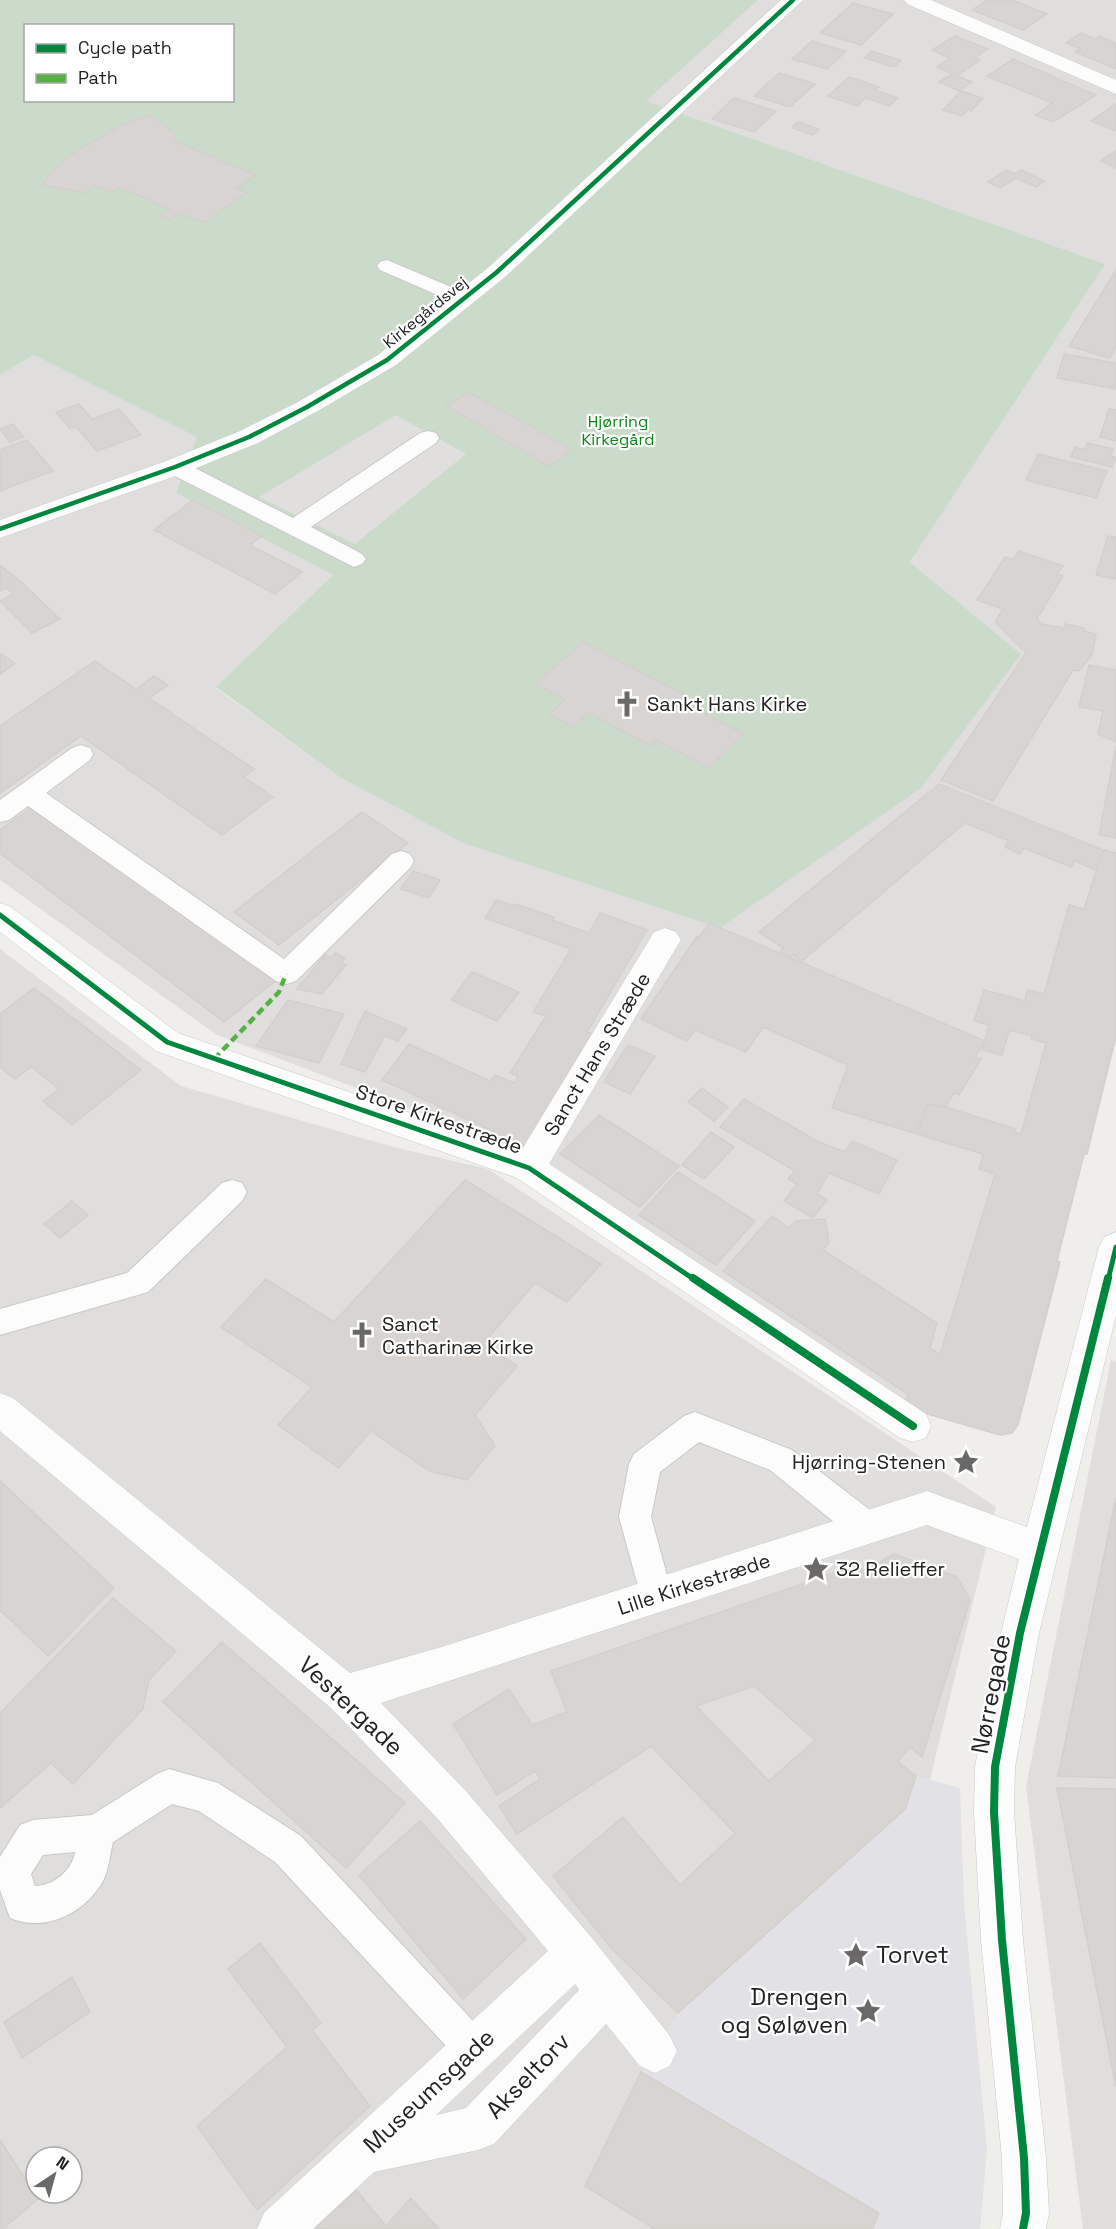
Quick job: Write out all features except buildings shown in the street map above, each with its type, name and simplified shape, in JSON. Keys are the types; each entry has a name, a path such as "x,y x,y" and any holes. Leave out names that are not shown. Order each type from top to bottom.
{"street":[{"name":"Kirkegårdsvej","path":"0,530 175,467 249,437 307,407 387,360 497,272 793,0"},
{"path":"914,0 1116,88"},
{"name":"Store Kirkestræde","path":"0,915 167,1042 529,1168 913,1426"},
{"name":"Sanct Hans Stræde","path":"529,1168 665,940"},
{"name":"Nørregade","path":"1023,2229 1026,2213 1024,2158 1002,1940 994,1812 995,1767 1020,1633 1077,1398 1106,1337 1116,1247"},
{"name":"Vestergade","path":"0,1409 345,1694 451,1804 577,1953 655,2051"},
{"name":"Lille Kirkestræde","path":"345,1694 438,1667 927,1508 1040,1549"},
{"name":"Museumsgade","path":"280,2229 577,1953"},
{"name":"Akseltorv","path":"363,2152 478,2128 608,1991"}],"lane":[{"path":"387,266 463,299"},
{"path":"294,528 428,438"},
{"path":"175,467 354,559"},
{"path":"0,813 81,754"},
{"path":"28,793 286,974 401,861"},
{"path":"0,1322 137,1283 232,1192"},
{"path":"657,1597 635,1517 645,1464 695,1426 781,1460 867,1528"},
{"path":"97,1832 169,1786 206,1795 288,1849 474,2049"}],"shaded area":[{"path":"758,0 1116,0 1116,940 1003,1436 919,1412 543,1159 217,1035 0,880 0,375 34,355 198,437 176,493 333,575 216,688 341,778 463,843 1021,654 910,562 1104,264 645,101"},
{"path":"396,415 466,454 355,544 259,497"},
{"path":"0,949 181,1086 397,1148 488,1169 996,1507 928,1788 917,2229 0,2229"},
{"path":"1111,1360 1116,1362 1116,2229 1083,2229 1026,1787"},
{"path":"719,1361 916,1476 916,1491 492,1628 484,1607 668,1374"},
{"name":"Torvet","path":"916,1776 960,1788 964,1904 987,2149 980,2229 872,2229 878,2213 641,2072 678,2013 905,1810"}],"green space":[{"name":"Hjørring Kirkegård","path":"0,0 758,0 646,101 1105,264 910,562 1021,654 921,788 720,928 463,843 341,778 216,687 333,575 176,493 197,437 34,355 0,375"}],"marked path":[{"path":"214,1059 279,992 286,974"}],"cycle path":[{"path":"0,529 175,467 249,437 307,407 387,360 497,272 793,0"},
{"path":"0,915 167,1042 529,1168 913,1426"},
{"path":"1023,2229 1026,2213 1024,2158 1002,1940 994,1812 995,1767 1020,1633 1116,1247"}],"place":[{"name":"Sankt Hans Kirke","path":"627,704"},
{"name":"Sanct Catharinæ Kirke","path":"362,1335"},
{"name":"Hjørring-Stenen","path":"966,1462"},
{"name":"32 Relieffer","path":"816,1569"},
{"name":"Torvet","path":"856,1955"},
{"name":"Drengen og Søløven","path":"868,2011"}]}
